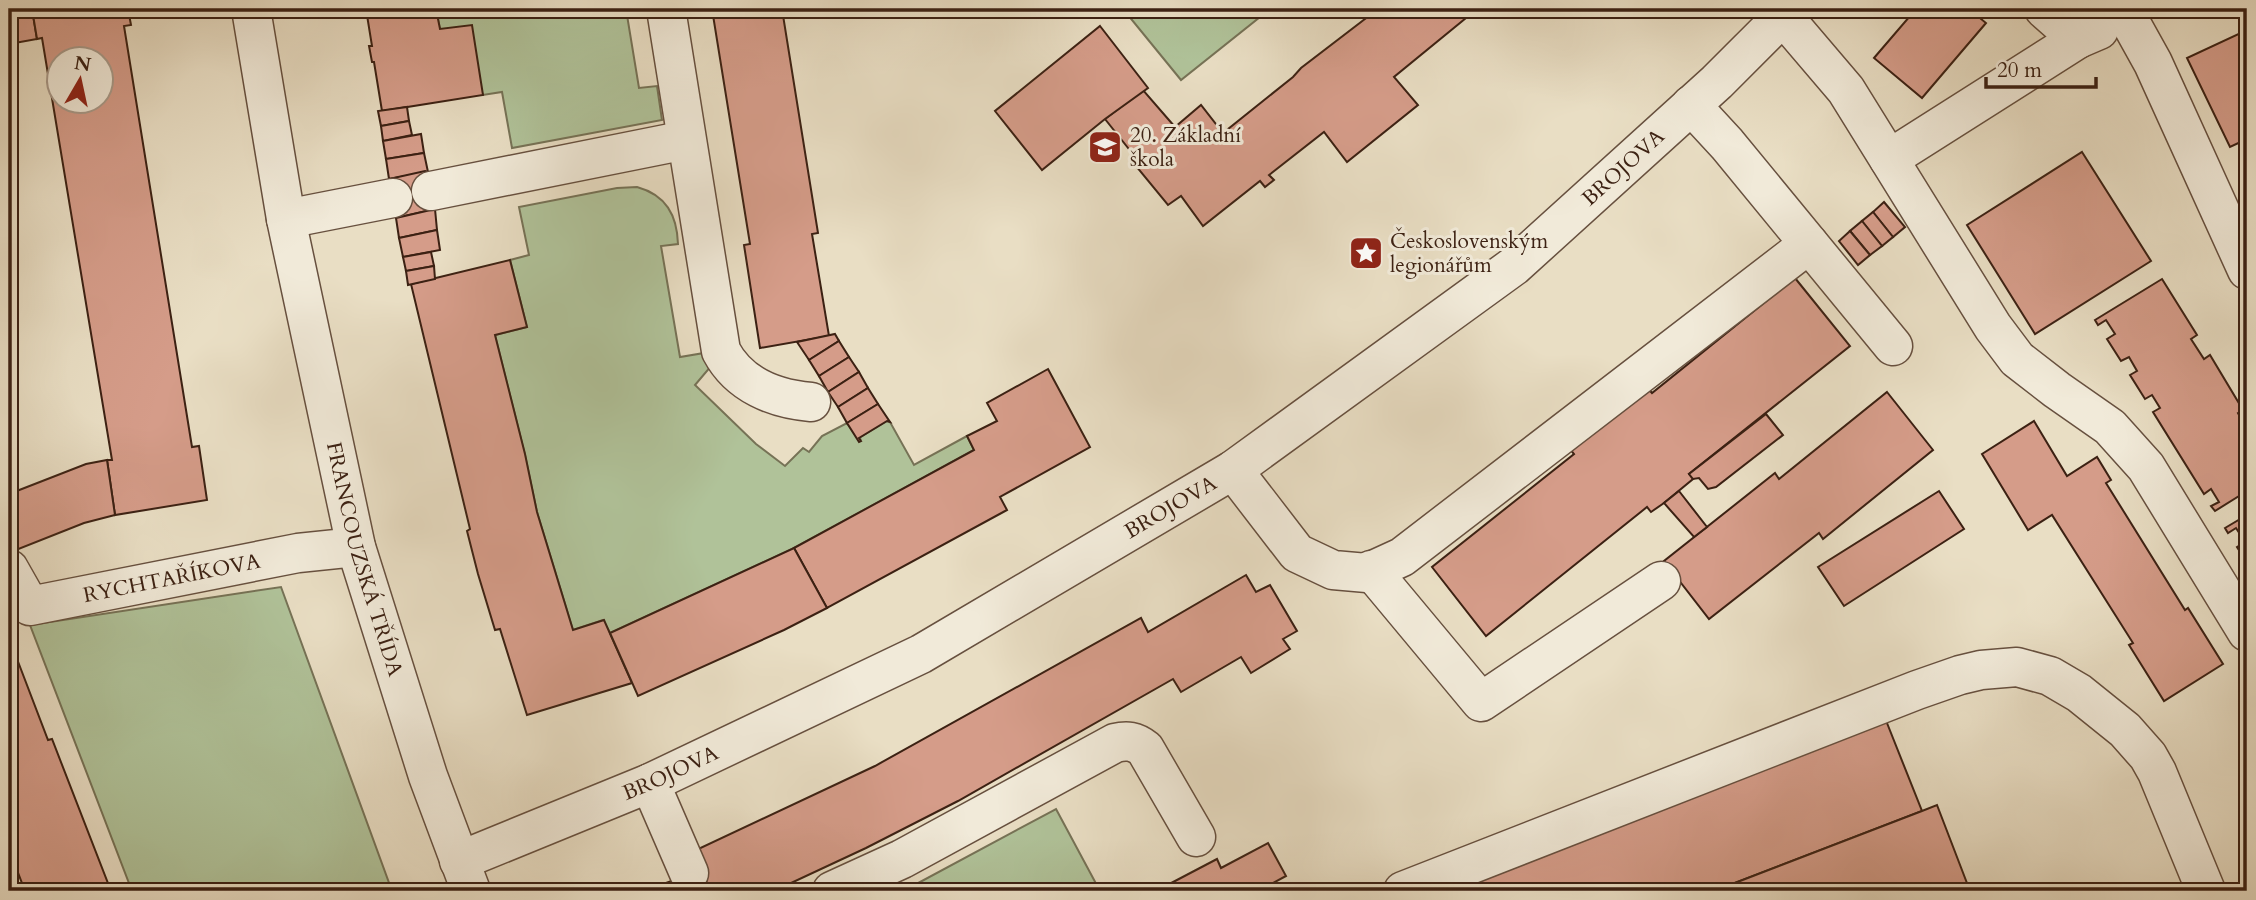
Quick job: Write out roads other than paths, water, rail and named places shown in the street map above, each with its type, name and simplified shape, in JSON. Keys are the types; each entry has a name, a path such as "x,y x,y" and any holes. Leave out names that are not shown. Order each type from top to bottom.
{"street":[{"name":"FRANCOUZSKÁ TŘÍDA","path":"251,9 286,219 356,547 428,776 465,876"},
{"path":"666,9 721,351 727,363 745,380 788,400 811,402"},
{"path":"2043,9 2078,39"},
{"path":"1786,13 1846,90 1993,327 2017,359 2110,428 2146,467 2247,632"},
{"name":"BROJOVA","path":"465,876 650,783 922,654 1233,470 1514,266 1691,105 1786,13"},
{"path":"1889,159 2078,39 2139,13 2152,63 2247,270"},
{"path":"1691,105 1727,144 1893,346"},
{"path":"431,191 686,140"},
{"path":"286,219 393,198"},
{"path":"1233,470 1297,553 1333,570 1367,573 1402,558 1809,244"},
{"name":"RYCHTAŘÍKOVA","path":"9,569 30,606 298,553 356,547"},
{"path":"1371,570 1480,702 1661,581"},
{"path":"1403,891 1960,674 2017,667 2064,683 2137,742 2157,772 2206,891"},
{"path":"832,891 902,859 1123,741 1145,748 1196,837"},
{"path":"650,783 689,873"}],"place":[{"name":"20. Základní škola","path":"1105,147"},
{"name":"Československým legionářům","path":"1366,253"}]}
